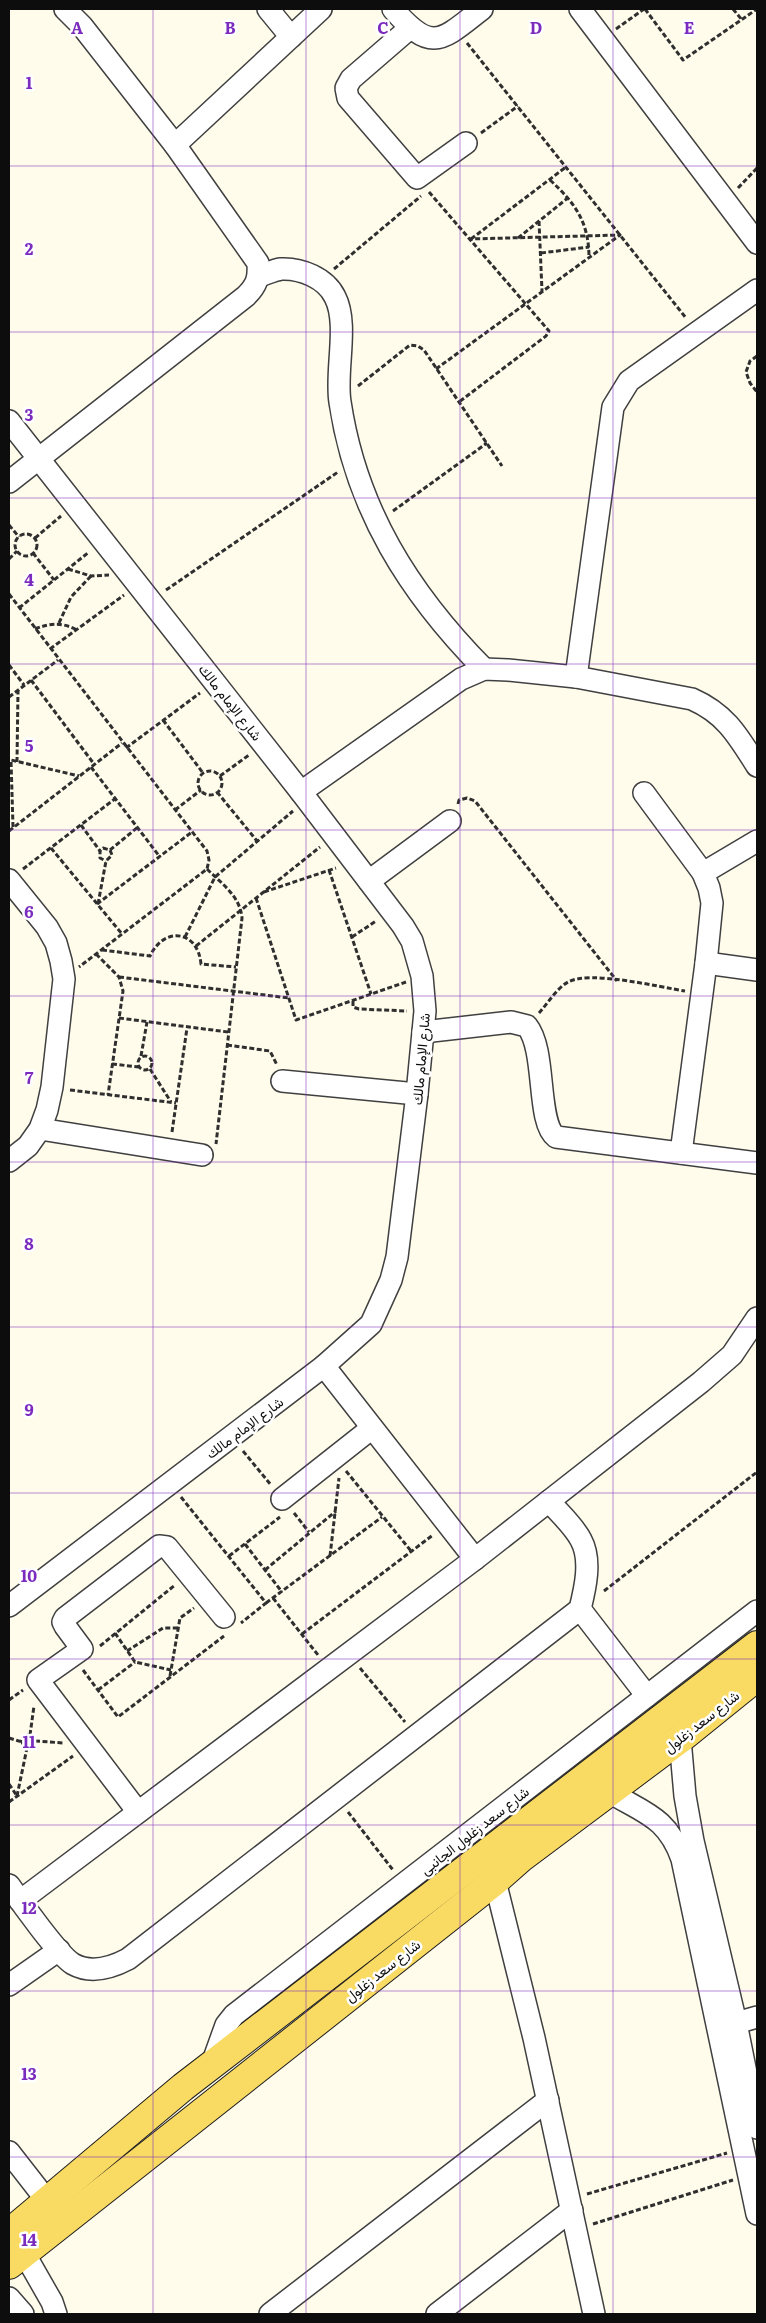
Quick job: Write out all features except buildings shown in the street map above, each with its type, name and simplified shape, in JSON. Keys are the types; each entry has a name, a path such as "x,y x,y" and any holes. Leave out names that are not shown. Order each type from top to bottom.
{"main road":[{"name":"شارع سعد زغلول","path":"14,2237 48,2202 212,2064 757,1645"},
{"name":"شارع سعد زغلول","path":"14,2237 495,1881 521,1858 680,1738 757,1677"}],"street":[{"path":"9,482 246,296 255,287 259,276 258,263 175,145 82,26 65,9"},
{"path":"268,9 290,37"},
{"path":"175,145 321,9"},
{"path":"393,9 410,28 428,38 438,38 456,29 482,9"},
{"path":"580,9 757,243"},
{"path":"410,28 351,79 346,88 348,98 417,178 466,143"},
{"path":"259,276 280,269 301,270 320,280 335,296 342,317 339,400 353,461 377,523 398,563 423,601 452,636 484,669"},
{"path":"576,677 613,407 630,381 757,290"},
{"name":"شارع الإمام مالك","path":"9,421 40,458 392,911 412,941 422,976 424,1021 401,1233 391,1280 371,1324 324,1366 170,1483 13,1595"},
{"path":"304,796 461,679 484,669 576,677 692,699 706,705 730,724 757,766"},
{"path":"644,793 703,873 712,903 681,1153"},
{"path":"369,881 450,821"},
{"path":"703,873 757,841"},
{"path":"9,880 47,927 58,952 64,979 52,1088 40,1129 28,1146 9,1160"},
{"path":"706,963 757,970"},
{"path":"424,1021 511,1022 527,1026 536,1042 546,1114 551,1134 556,1137 757,1164"},
{"path":"282,1081 417,1094"},
{"path":"40,1129 202,1155"},
{"path":"549,1501 582,1541 586,1564 586,1586 580,1609 128,1959 110,1968 91,1970 72,1964 15,1893 138,1812 475,1559 732,1355 757,1318"},
{"path":"324,1366 475,1559"},
{"path":"282,1507 338,1461 372,1428"},
{"path":"138,1812 38,1680 77,1652 63,1622 65,1618 159,1546 167,1547 209,1598 228,1627"},
{"path":"580,1609 647,1696"},
{"name":"شارع سعد زغلول الجانبى","path":"212,2064 226,2025 234,2015 757,1612"},
{"path":"680,1738 685,1796 690,1826 736,2023 749,2047 757,2128"},
{"path":"608,1791 659,1821 677,1845 682,1859 757,2214"},
{"path":"495,1881 548,2100 594,2314"},
{"path":"9,1985 59,1950"},
{"path":"736,2023 757,2017"},
{"path":"277,2312 548,2100"},
{"path":"9,2152 48,2202"},
{"path":"437,2314 572,2213"},
{"path":"14,2237 52,2302 56,2314"},
{"path":"9,2298 24,2314"}],"path":[{"path":"603,39 644,9 683,60 757,9"},
{"path":"733,9 742,20"},
{"path":"456,29 697,333"},
{"path":"466,143 518,106"},
{"path":"470,239 566,167"},
{"path":"722,197 741,186 757,168"},
{"path":"550,180 569,197 583,221 589,247 589,258"},
{"path":"320,280 427,191 549,331 546,336 459,402"},
{"path":"517,238 569,197"},
{"path":"539,221 542,291"},
{"path":"470,239 620,235"},
{"path":"436,369 620,235"},
{"path":"541,252 589,247"},
{"path":"339,400 410,345 418,346 424,350 502,466"},
{"path":"757,356 750,361 746,372 750,383 757,392"},
{"path":"377,523 487,442"},
{"path":"50,649 139,585 353,461"},
{"path":"35,538 75,504"},
{"path":"9,525 19,537"},
{"path":"27,534 35,538 37,546 33,553 25,556 18,551 15,544 19,537 27,534"},
{"path":"19,608 104,540"},
{"path":"9,558 18,551"},
{"path":"33,553 54,580"},
{"path":"68,569 91,576 103,576 139,585"},
{"path":"59,623 70,597 91,576"},
{"path":"9,594 207,851 209,860 207,869 64,979"},
{"path":"35,629 46,624 59,623 77,630"},
{"path":"9,697 58,660"},
{"path":"9,665 24,685"},
{"path":"31,680 160,857"},
{"path":"126,748 215,682"},
{"path":"17,762 18,690"},
{"path":"163,720 203,773"},
{"path":"9,831 122,743"},
{"path":"220,776 263,744"},
{"path":"13,827 10,760 80,776"},
{"path":"212,771 220,776 222,784 217,792 208,794 201,790 198,781 203,773 212,771"},
{"path":"175,810 201,790"},
{"path":"217,792 257,841"},
{"path":"185,937 215,877 257,841 304,796"},
{"path":"9,880 116,798"},
{"path":"450,821 459,800 467,798 475,801 617,980"},
{"path":"81,825 100,851 100,858 106,861"},
{"path":"110,850 138,828"},
{"path":"97,904 192,832"},
{"path":"196,946 334,836"},
{"path":"51,848 122,934"},
{"path":"100,851 103,848 110,850"},
{"path":"97,904 106,861 112,855 110,850"},
{"path":"261,893 354,862"},
{"path":"202,1155 211,1153 216,1148 242,918 241,909 236,897 207,869"},
{"path":"329,870 371,994"},
{"path":"256,898 296,1020 422,976"},
{"path":"352,937 392,911"},
{"path":"102,950 150,956 155,946 163,939 174,936 185,937 196,946 200,954 201,964 236,967"},
{"path":"96,954 119,977 123,991 108,1094"},
{"path":"119,977 289,998"},
{"path":"527,1026 566,983 580,977 617,980 702,993"},
{"path":"353,1000 353,1007 359,1009 424,1021"},
{"path":"119,1018 228,1032"},
{"path":"139,1067 147,1022"},
{"path":"170,1150 174,1103 187,1028"},
{"path":"227,1045 270,1051 282,1081"},
{"path":"141,1056 145,1055 152,1058 153,1062 150,1069"},
{"path":"112,1064 150,1069"},
{"path":"150,1069 174,1103"},
{"path":"52,1088 174,1103"},
{"path":"330,1556 336,1510 338,1461"},
{"path":"338,1461 411,1551"},
{"path":"580,1609 757,1472"},
{"path":"170,1483 266,1604"},
{"path":"229,1556 245,1544 282,1507"},
{"path":"265,1570 336,1510"},
{"path":"189,1574 96,1649 77,1652 98,1690 118,1716 170,1677 228,1627 266,1604 382,1517"},
{"path":"302,1634 447,1524"},
{"path":"245,1544 282,1592"},
{"path":"170,1677 180,1618 209,1598"},
{"path":"273,1598 329,1668"},
{"path":"127,1651 163,1628 178,1628"},
{"path":"116,1633 135,1662 171,1670"},
{"path":"348,1654 416,1736"},
{"path":"98,1690 135,1662"},
{"path":"17,1796 27,1748 34,1744 33,1737 26,1735 22,1742"},
{"path":"9,1738 22,1742 27,1748"},
{"path":"9,1802 88,1745"},
{"path":"9,1784 17,1796"},
{"path":"337,1797 404,1884"},
{"path":"572,2213 744,2148"},
{"path":"572,2213 750,2175"}]}
